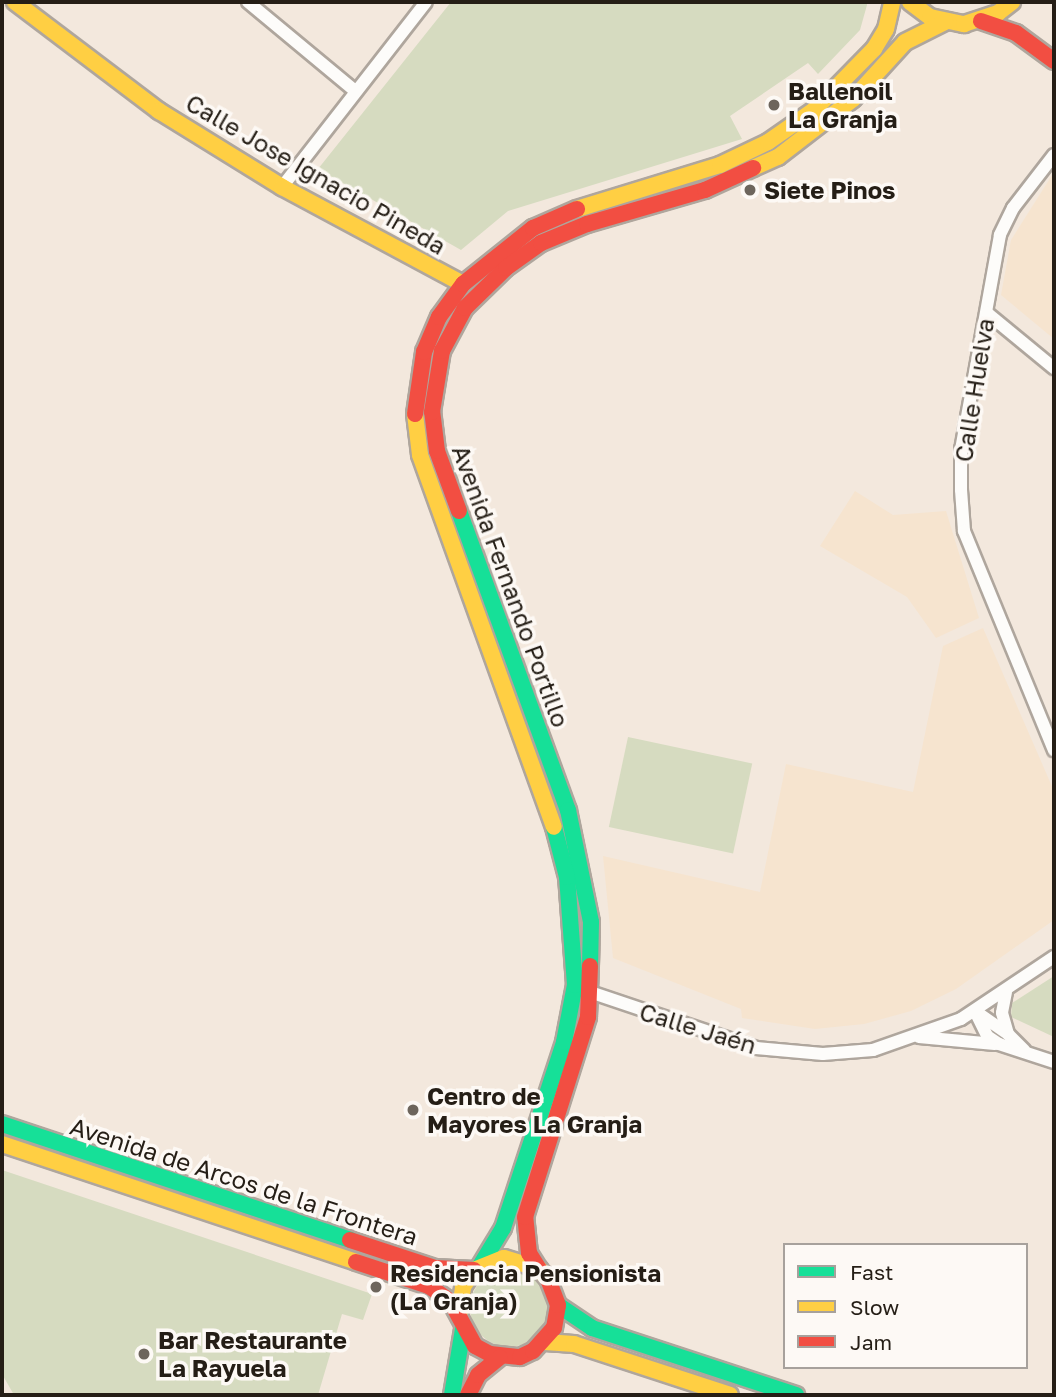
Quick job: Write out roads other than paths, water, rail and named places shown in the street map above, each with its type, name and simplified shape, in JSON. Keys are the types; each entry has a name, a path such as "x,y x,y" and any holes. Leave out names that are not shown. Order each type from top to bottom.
{"main road":[{"name":"Calle Jose Ignacio Pineda","path":"15,2 159,111 282,187 463,284"},
{"name":"Avenida Fernando Portillo","path":"477,1268 503,1228 564,1042 575,985 571,906 557,836 426,478 415,430 414,402 424,352 439,317 463,284 497,253 552,218 720,165 789,129 833,94 874,50 886,29 892,2"},
{"path":"910,2 945,22 981,20 1016,33 1054,61"},
{"path":"981,20 1012,2"},
{"name":"Avenida Fernando Portillo","path":"540,1269 529,1253 525,1217 582,1042 592,994 591,922 578,845 436,451 433,403 442,351 465,308 491,281 541,243 586,224 705,190 778,157 853,99 905,42 945,22"},
{"name":"Avenida de Arcos de la Frontera","path":"2,1124 435,1268 477,1268 515,1259 540,1269"},
{"name":"Avenida de Arcos de la Frontera","path":"2,1144 429,1286 451,1302 475,1346 500,1357"},
{"path":"453,1395 463,1287 477,1268"},
{"path":"468,1395 478,1375 500,1357 520,1357 545,1342 554,1328 558,1305 550,1280 540,1269"},
{"path":"558,1305 592,1328 796,1395"},
{"path":"545,1342 574,1344 730,1395"}],"street":[{"path":"248,2 354,90"},
{"path":"282,187 354,90 426,2"},
{"name":"Calle Huelva","path":"1054,155 1013,208 1000,235 961,449 964,531 1054,750"},
{"path":"987,313 1054,368"},
{"name":"Calle Jaén","path":"575,985 592,994 755,1048 823,1054 873,1050 915,1037 975,1011 1054,957"},
{"path":"1006,992 1002,1013 1008,1034"},
{"path":"975,1011 1008,1034 1027,1052"},
{"path":"975,1011 987,1036 999,1045"},
{"path":"915,1037 999,1045 1054,1062"}],"place":[{"name":"Ballenoil La Granja","path":"774,105"},
{"name":"Siete Pinos","path":"750,190"},
{"name":"Centro de Mayores La Granja","path":"413,1110"},
{"name":"Residencia Pensionista (La Granja)","path":"376,1287"},
{"name":"Bar Restaurante La Rayuela","path":"144,1354"}]}
